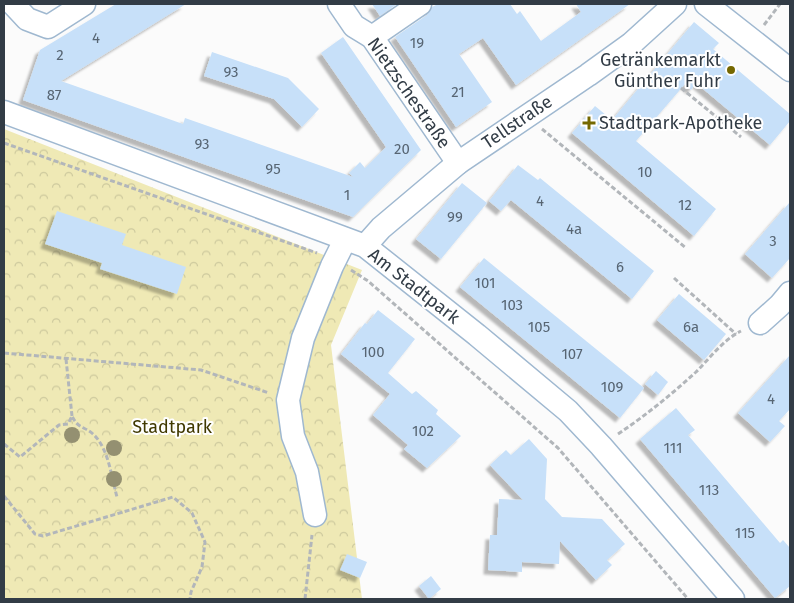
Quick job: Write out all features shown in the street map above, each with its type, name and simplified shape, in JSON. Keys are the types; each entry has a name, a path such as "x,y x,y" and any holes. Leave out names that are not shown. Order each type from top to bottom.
{"street":[{"path":"13,4 27,18 48,27 84,4"},
{"name":"Nietzschestraße","path":"339,4 354,26 372,36 458,163"},
{"path":"372,36 420,4"},
{"name":"Tellstraße","path":"288,400 303,338 335,260 355,243 381,228 458,163 588,75 630,44 675,4"},
{"path":"706,4 790,70"},
{"name":"Am Stadtpark","path":"4,112 355,243 537,384 568,411 601,446 733,599"},
{"path":"760,323 780,306 790,293"},
{"path":"288,400 293,436 307,472 315,515"}],"path":[{"path":"753,40 780,4"},
{"path":"681,88 740,137"},
{"path":"526,116 686,248"},
{"name":"Am Stadtpark","path":"4,143 335,260 368,281 558,448 688,599"},
{"path":"674,278 736,334"},
{"path":"601,446 631,426 695,373 732,336 760,323"},
{"path":"4,353 201,370 288,400"},
{"path":"66,359 72,416 76,424 92,433 103,446 117,497"},
{"path":"4,444 20,457 59,425 68,424 72,416"},
{"path":"4,496 35,534 43,536 173,497 192,513 205,542 202,567 191,592 190,599"},
{"path":"305,599 315,515"}],"green space":[{"name":"Stadtpark","path":"4,129 362,270 331,345 362,599 4,599"}],"building":[{"path":"116,4 186,4 61,81 183,124 185,118 353,177 349,173 360,162 365,168 386,147 321,53 343,37 421,150 353,217 23,100 40,50"},
{"path":"372,4 397,4 380,16"},
{"path":"438,4 510,4 517,14 520,11 541,41 581,12 576,4 630,4 516,85 483,38 459,54 492,102 456,127 395,37 427,15 432,7"},
{"path":"694,22 719,43 713,49 790,114 790,121 770,145 696,83 691,90 685,84 636,141 716,209 694,236 572,133 595,106 612,120"},
{"path":"212,52 288,78 319,109 302,127 274,99 204,76"},
{"path":"518,165 538,180 540,178 654,271 632,299 511,200 501,211 489,201"},
{"path":"462,183 487,203 441,259 416,239"},
{"path":"790,202 790,258 772,278 745,254"},
{"path":"57,211 126,234 122,245 186,267 177,294 100,269 102,263 45,244"},
{"path":"484,258 644,388 620,418 460,287"},
{"path":"679,294 726,334 704,360 657,320"},
{"path":"378,310 415,339 388,373 412,394 416,391 438,410 436,414 461,436 427,468 404,449 408,445 373,415 390,394 341,354 365,323 367,324"},
{"path":"790,355 790,409 779,421 785,426 770,442 738,413"},
{"path":"656,371 668,382 658,395 645,384"},
{"path":"676,408 695,430 688,435 780,543 783,540 790,548 790,586 775,598 640,439"},
{"path":"529,439 547,459 545,499 562,517 602,519 625,544 607,560 612,565 596,580 560,541 559,564 522,562 522,572 488,570 490,535 497,535 499,499 523,500 490,465 506,450 511,455"},
{"path":"347,554 367,562 360,578 340,570"},
{"path":"431,576 441,589 429,599 419,586"}],"place":[{"name":"Getränkemarkt Günther Fuhr","path":"731,70"},
{"name":"Stadtpark-Apotheke","path":"589,123"}]}
